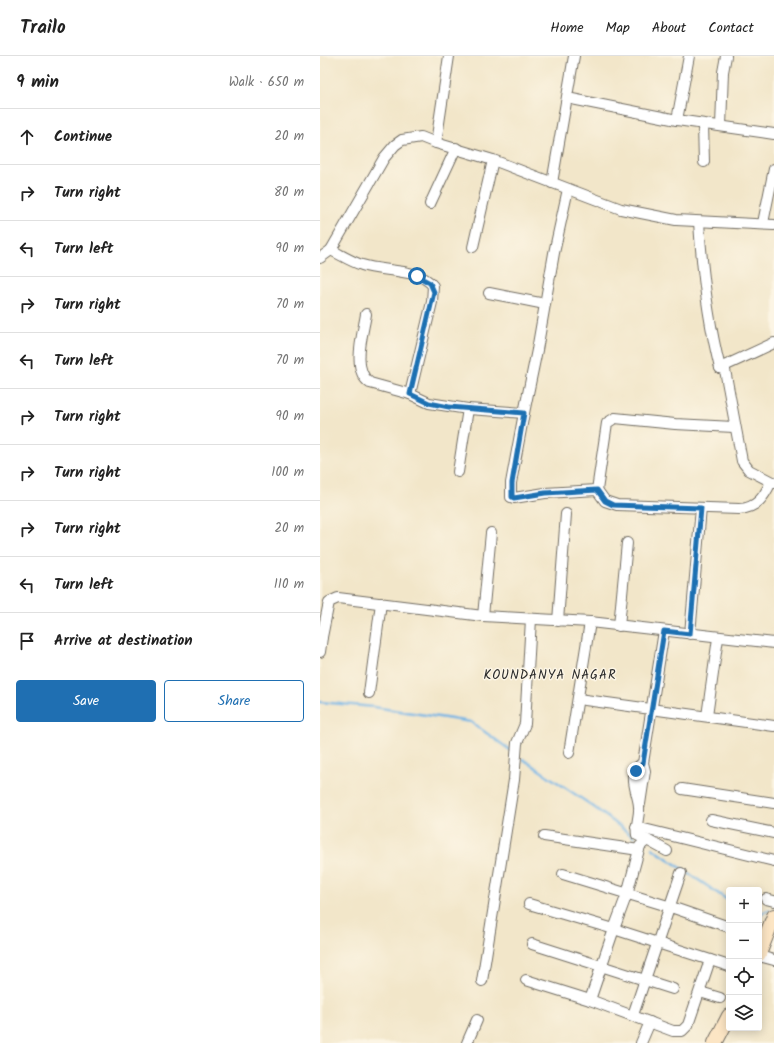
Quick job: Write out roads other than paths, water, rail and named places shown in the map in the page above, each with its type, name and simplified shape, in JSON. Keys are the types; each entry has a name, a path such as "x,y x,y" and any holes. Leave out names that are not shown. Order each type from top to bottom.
{"main road":[{"path":"762,938 774,918"},
{"path":"716,1043 726,1022"}],"street":[{"path":"436,143 449,56"},
{"path":"552,183 574,56"},
{"path":"677,120 688,56"},
{"path":"720,126 724,60 726,56"},
{"path":"567,98 677,120 774,134"},
{"path":"703,124 704,162"},
{"path":"320,258 331,250 384,158 395,145 402,140 415,137 427,138 436,143 493,160 621,209 676,220 699,222 763,223 774,225"},
{"path":"430,204 456,148"},
{"path":"473,247 493,160"},
{"path":"763,223 774,169"},
{"path":"568,189 554,253 524,413 512,483 512,497 514,498 545,493 597,490"},
{"path":"699,222 702,272 709,311 710,330 720,368 725,370 734,427 745,466 773,483 760,500 750,509 613,505 605,501 597,490 607,423 610,420 615,418 675,424 734,427"},
{"path":"331,250 362,265 426,279 433,286 432,302 410,394"},
{"path":"489,293 545,304"},
{"path":"366,314 360,359 360,372 364,379 370,383 410,394 429,403 468,409 524,413"},
{"path":"720,368 774,343"},
{"path":"458,472 468,409"},
{"path":"690,634 701,508"},
{"path":"558,621 566,514"},
{"path":"484,616 490,533"},
{"path":"619,626 627,544"},
{"path":"320,652 321,637 328,606 332,600 338,598 484,616 590,622 718,638 774,642"},
{"path":"369,693 381,603"},
{"path":"482,981 514,780 517,743 525,724 531,619"},
{"path":"569,753 590,622"},
{"path":"664,631 643,763 636,771 634,783 640,806 636,827 637,835 667,851"},
{"path":"707,716 718,638"},
{"path":"578,699 774,726"},
{"path":"682,789 774,803"},
{"path":"711,820 774,833"},
{"path":"636,827 774,860"},
{"path":"544,836 639,850"},
{"path":"590,1000 627,894 640,846 647,840"},
{"path":"633,1015 671,907 681,873"},
{"path":"563,874 671,907 726,926"},
{"path":"529,904 614,929 726,965"},
{"path":"532,944 673,989"},
{"path":"762,956 774,960"},
{"path":"526,980 590,1000 673,1030 684,1030 688,1025 710,960"},
{"path":"700,992 720,998"},
{"path":"467,1043 477,1020"},
{"path":"641,1043 650,1022"}],"waterway":[{"path":"320,702 374,707 471,722 510,750"},
{"path":"523,759 591,805 634,837"},
{"path":"652,848 726,899"},
{"path":"762,913 769,910"}],"district":[{"name":"KOUNDANYA NAGAR","path":"550,675"}]}
